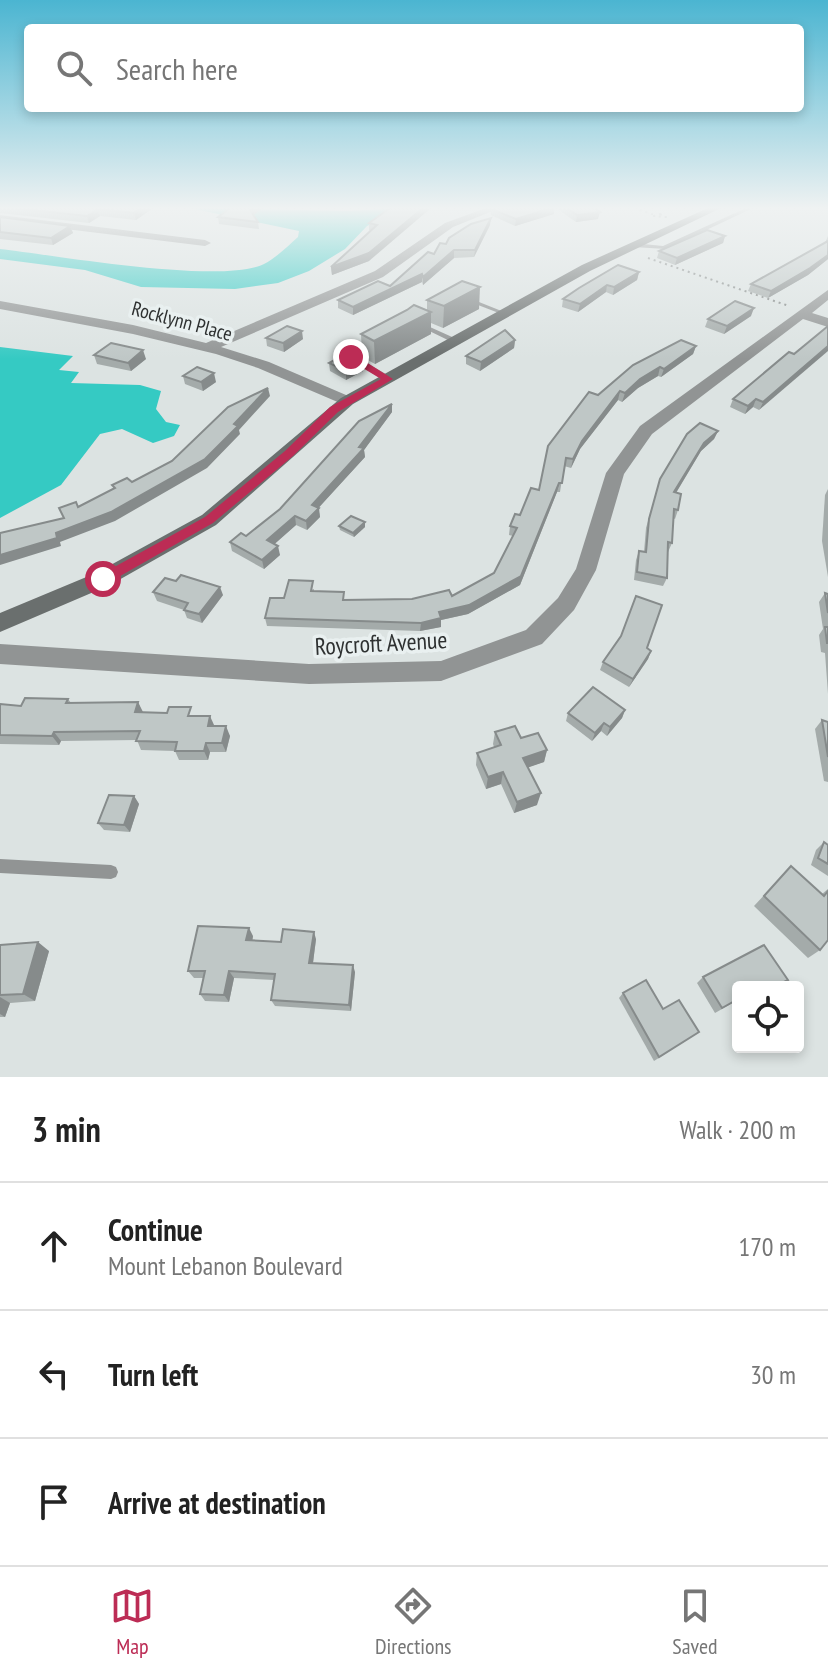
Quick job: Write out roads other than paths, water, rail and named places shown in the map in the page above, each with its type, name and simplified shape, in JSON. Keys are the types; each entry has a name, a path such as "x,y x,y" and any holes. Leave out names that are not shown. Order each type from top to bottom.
{"street":[{"path":"215,349 379,274 401,258"},
{"path":"0,623 103,579 209,520 347,401 606,258"},
{"name":"Roycroft Avenue","path":"0,654 309,674 441,671 534,637 566,604 586,570 615,473 646,430 828,294"},
{"name":"Rocklynn Place","path":"0,305 129,327 215,349 347,401"},
{"path":"802,314 828,323"}],"lane":[{"path":"461,297 506,314"},
{"path":"426,315 415,322 457,341"},
{"path":"378,343 351,357 388,379"},
{"path":"0,866 111,872"}]}
